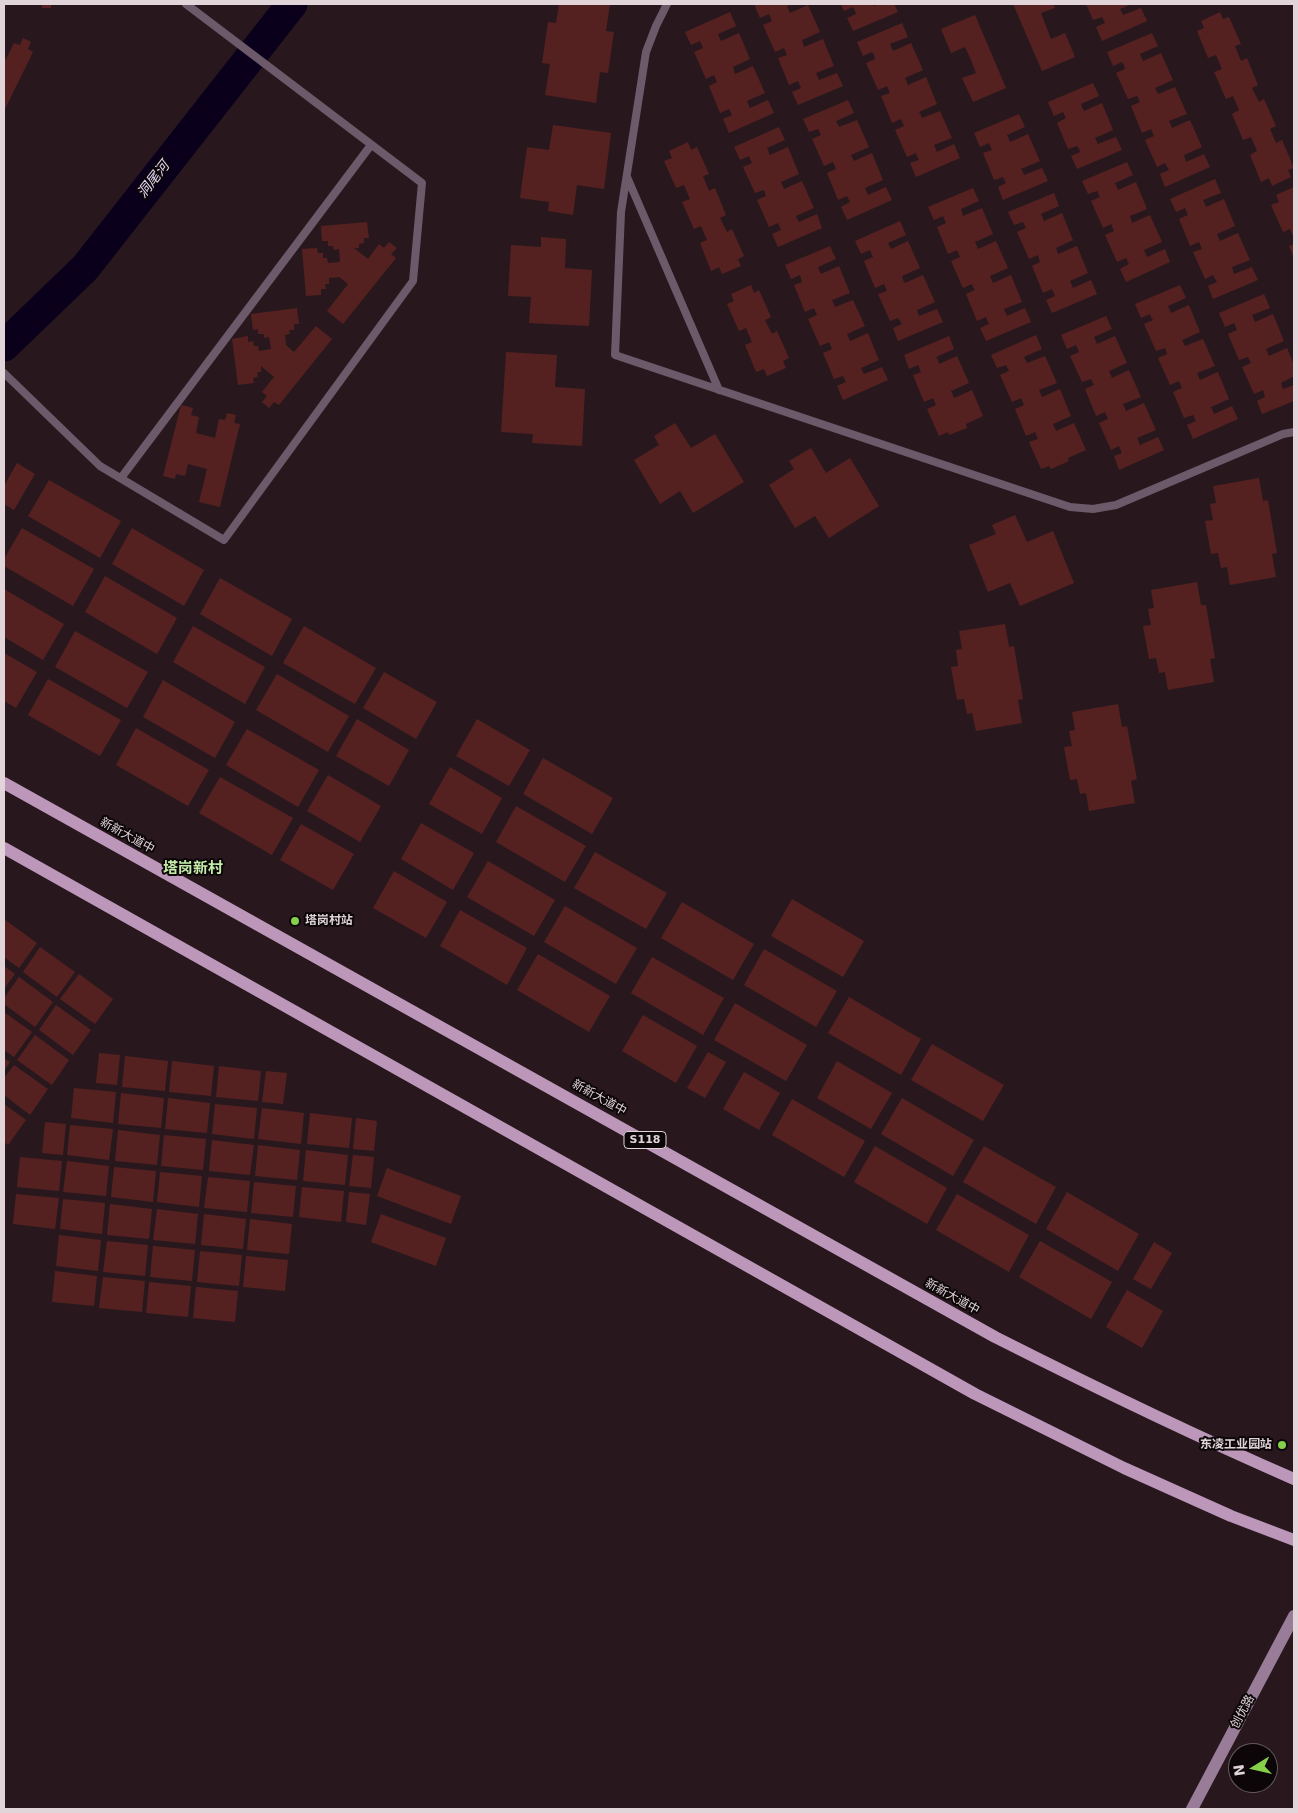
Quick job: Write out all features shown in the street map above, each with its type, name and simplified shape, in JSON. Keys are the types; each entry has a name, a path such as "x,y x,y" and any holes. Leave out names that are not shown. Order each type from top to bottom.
{"main road":[{"name":"新新大道中","path":"4,782 995,1337 1202,1439 1294,1479"},
{"path":"4,848 975,1394 1124,1468 1231,1516 1294,1540"}],"street":[{"name":"创优路","path":"1192,1809 1294,1616"}],"lane":[{"path":"4,374 100,466 224,540 413,281 422,183 186,4"},
{"path":"667,4 646,52 621,212 615,355 1070,507 1093,509 1116,506 1283,434 1294,432"},
{"path":"121,478 371,145"},
{"path":"627,177 719,390"}],"building":[{"path":"42,4 51,4 51,8 42,8"},
{"path":"559,4 610,4 606,31 614,32 608,73 600,72 596,103 545,95 550,64 542,63 548,22 556,23"},
{"path":"754,4 793,4 787,6 790,13 808,5 820,32 802,40 804,47 823,39 834,66 816,73 819,80 837,73 843,86 798,105 792,92 801,88 798,81 789,85 778,58 787,55 784,48 775,52 763,25 772,21 769,14 760,18"},
{"path":"841,4 873,4 874,6 894,4 898,12 853,31 847,18 856,14 855,11 853,7 844,11"},
{"path":"1013,4 1053,4 1055,8 1041,13 1051,39 1065,33 1075,57 1042,71"},
{"path":"1086,4 1132,4 1120,9 1123,15 1141,8 1147,21 1102,41 1096,27 1105,23 1102,17 1093,20"},
{"path":"730,12 736,26 718,34 719,37 721,41 739,33 750,59 733,67 735,74 753,66 765,93 747,101 750,108 768,100 774,113 729,133 723,119 732,115 729,109 720,113 709,86 717,82 714,75 706,79 694,52 703,48 700,41 691,45 685,32"},
{"path":"1220,12 1223,19 1229,17 1241,44 1235,46 1241,61 1247,58 1258,85 1252,88 1259,102 1264,99 1276,126 1270,129 1276,143 1282,140 1294,168 1288,170 1291,177 1272,186 1269,178 1261,182 1250,155 1257,151 1251,137 1243,140 1232,114 1239,110 1233,96 1226,99 1214,72 1222,69 1216,55 1208,58 1197,31 1204,28 1201,21"},
{"path":"975,15 1006,88 973,102 962,78 976,73 971,60 965,47 951,53 941,29"},
{"path":"902,23 908,37 890,44 893,51 911,43 923,70 905,78 908,85 926,77 937,104 919,112 922,118 940,111 952,138 934,145 937,152 954,144 960,158 916,177 910,163 919,160 916,153 907,157 895,130 904,126 901,119 892,123 881,96 890,93 887,86 878,90 866,63 875,59 874,55 872,52 863,56 857,42"},
{"path":"1152,33 1158,46 1140,54 1143,61 1161,53 1173,80 1155,88 1158,94 1175,87 1187,114 1169,121 1172,128 1190,120 1202,147 1184,155 1186,162 1204,154 1210,167 1165,187 1160,174 1169,170 1165,163 1157,167 1145,140 1154,136 1151,129 1142,133 1131,106 1140,102 1137,96 1128,99 1116,73 1125,69 1124,65 1122,62 1113,66 1107,52"},
{"path":"23,38 31,42 28,49 33,52 4,111 4,59 6,59 14,43 20,45"},
{"path":"1093,83 1099,96 1081,104 1082,107 1084,111 1102,103 1113,130 1095,138 1098,144 1116,137 1122,150 1077,169 1071,156 1080,152 1079,149 1077,146 1068,149 1057,123 1066,118 1063,112 1054,116 1048,102"},
{"path":"848,100 854,113 836,121 839,127 857,120 869,147 851,155 854,161 872,153 883,180 865,188 868,195 886,187 892,200 847,220 841,207 850,202 847,196 838,200 827,173 836,169 833,162 824,166 812,139 821,135 818,129 809,132 803,119"},
{"path":"1019,114 1025,127 1007,135 1010,142 1028,134 1040,161 1021,169 1024,175 1042,168 1048,181 1003,200 998,187 1006,183 1003,177 994,180 983,153 992,150 989,143 980,147 974,133"},
{"path":"553,125 611,133 604,189 577,185 573,215 548,211 549,202 520,198 527,147 549,150"},
{"path":"779,127 785,140 767,148 770,155 788,147 799,174 781,182 784,189 802,181 814,208 796,216 797,219 799,222 817,214 822,228 778,247 772,234 781,230 778,223 769,227 757,200 766,196 764,190 755,193 743,167 752,163 749,156 740,160 734,147"},
{"path":"688,142 691,150 697,147 709,174 703,176 709,191 715,188 726,215 720,218 727,232 732,229 744,256 738,259 741,266 722,274 719,267 711,271 700,243 707,240 701,226 694,229 682,202 690,199 684,185 676,188 664,161 672,158 669,151"},
{"path":"1127,162 1133,175 1115,183 1118,190 1136,182 1147,209 1130,216 1132,223 1150,215 1162,242 1144,250 1147,257 1165,249 1170,262 1126,282 1120,269 1129,264 1126,258 1117,262 1105,235 1114,231 1111,224 1103,228 1091,201 1100,197 1097,191 1088,194 1082,181"},
{"path":"1215,179 1221,193 1203,200 1206,207 1224,199 1235,226 1217,234 1218,237 1220,241 1238,233 1250,260 1232,267 1234,274 1252,267 1258,280 1213,299 1208,286 1217,282 1213,275 1205,279 1193,252 1202,249 1199,242 1190,246 1179,219 1188,215 1185,208 1176,212 1170,199"},
{"path":"1294,187 1294,238 1290,229 1283,232 1271,205 1279,202 1276,195"},
{"path":"973,188 979,201 961,209 963,216 982,208 993,234 975,242 978,249 996,241 1008,268 990,276 993,283 1011,275 1022,302 1004,309 1007,316 1025,308 1031,322 986,341 980,328 989,324 986,317 977,321 966,294 975,290 972,284 963,288 951,261 960,257 957,250 948,254 937,227 946,223 943,216 934,220 928,207"},
{"path":"1054,193 1059,206 1041,214 1044,221 1062,213 1073,240 1056,248 1058,254 1077,246 1088,273 1070,281 1073,288 1091,280 1097,294 1052,313 1046,300 1055,296 1052,289 1043,293 1032,266 1040,262 1038,255 1029,259 1017,232 1026,228 1023,222 1014,225 1008,212"},
{"path":"900,221 906,235 888,243 891,249 908,241 920,268 902,276 903,280 905,283 923,275 935,302 917,310 919,316 937,309 943,322 898,341 893,328 902,324 898,318 890,321 878,294 887,291 884,284 875,288 864,261 873,257 870,250 861,254 855,241"},
{"path":"367,222 369,238 364,238 364,243 359,244 359,248 354,248 368,259 379,244 384,248 389,242 397,248 391,254 396,258 343,324 327,311 348,284 339,277 329,278 329,284 325,284 326,289 321,289 321,295 306,296 302,249 317,248 318,253 323,253 323,258 327,258 328,263 340,262 339,249 334,250 333,246 328,246 328,241 322,241 321,226"},
{"path":"541,237 566,239 565,268 592,270 589,326 529,323 531,297 508,296 511,245 541,247"},
{"path":"1294,244 1294,259 1289,246"},
{"path":"830,246 836,259 818,267 819,270 821,274 839,266 850,293 832,300 835,307 853,300 865,326 847,334 850,341 868,333 879,360 861,368 864,374 882,367 888,380 843,400 837,386 846,382 843,376 834,379 823,353 832,349 829,342 820,346 808,319 817,315 814,308 805,312 794,285 802,282 800,275 791,279 785,265"},
{"path":"751,285 754,293 759,290 771,317 765,320 772,334 777,331 789,358 783,361 786,368 767,376 764,369 756,372 745,345 752,342 746,328 739,331 727,304 734,301 731,294"},
{"path":"1180,285 1186,298 1168,306 1171,313 1189,305 1200,332 1182,340 1185,346 1203,339 1215,366 1197,373 1200,380 1218,372 1229,399 1211,407 1214,414 1232,406 1238,419 1193,439 1187,425 1196,421 1193,415 1184,418 1173,392 1182,388 1179,381 1170,385 1158,358 1167,354 1165,348 1156,351 1144,324 1153,320 1150,314 1141,318 1135,304"},
{"path":"1264,294 1270,308 1252,315 1255,322 1273,314 1284,341 1266,349 1269,356 1287,348 1294,365 1294,376 1281,383 1283,389 1294,385 1294,401 1262,414 1257,401 1265,397 1263,390 1254,394 1242,367 1251,363 1248,357 1239,360 1228,334 1237,330 1234,323 1225,327 1219,313"},
{"path":"297,308 299,324 294,324 294,330 289,330 290,334 285,335 286,345 294,352 316,326 332,339 279,405 274,402 269,408 262,402 267,396 262,392 274,377 261,366 261,372 257,372 258,377 253,378 254,383 238,385 232,339 248,336 248,342 253,341 254,346 258,346 259,351 271,349 269,337 264,338 264,334 258,334 258,329 253,330 251,314"},
{"path":"1106,316 1112,329 1094,337 1097,344 1115,336 1127,363 1109,371 1112,378 1129,370 1141,397 1123,404 1126,411 1144,403 1156,430 1137,438 1140,445 1158,437 1164,450 1119,470 1114,456 1122,453 1119,446 1111,450 1099,423 1108,419 1105,412 1096,416 1085,389 1094,385 1091,379 1082,382 1070,356 1079,352 1076,345 1067,349 1061,335"},
{"path":"1036,335 1042,349 1024,357 1027,363 1045,356 1057,383 1039,390 1042,397 1060,389 1071,416 1053,424 1056,431 1074,423 1086,450 1068,458 1069,461 1051,469 1049,466 1041,469 1029,442 1038,439 1035,432 1026,436 1015,409 1024,405 1021,398 1012,402 1000,375 1009,371 1006,365 997,368 991,355"},
{"path":"949,336 954,349 936,357 939,364 957,356 969,383 951,391 954,398 972,390 983,416 966,424 967,428 949,435 948,432 939,436 927,409 936,405 933,398 924,402 913,375 921,372 918,365 909,369 904,355"},
{"path":"506,352 557,355 555,387 585,389 582,446 532,443 533,434 501,432"},
{"path":"181,405 193,408 191,415 199,417 196,433 215,438 219,419 225,420 227,413 236,415 234,423 240,424 220,507 199,502 207,469 188,464 185,476 176,474 175,479 163,476"},
{"path":"675,423 691,448 715,434 744,482 693,513 680,491 660,504 634,460 659,445 654,436"},
{"path":"811,448 826,473 850,458 879,506 829,538 815,516 795,528 769,485 794,469 789,461"},
{"path":"17,463 35,474 14,510 4,504 4,486"},
{"path":"1259,478 1263,501 1268,500 1277,553 1272,554 1276,577 1230,585 1227,567 1221,568 1218,553 1211,554 1205,521 1213,520 1210,504 1216,503 1213,486"},
{"path":"49,480 121,521 100,558 28,516"},
{"path":"1015,515 1027,542 1053,531 1074,583 1020,606 1010,583 988,592 969,545 996,534 992,525"},
{"path":"22,528 94,569 73,606 4,566 4,559"},
{"path":"132,528 204,570 184,606 112,564"},
{"path":"105,576 177,618 157,654 85,612"},
{"path":"220,578 292,619 272,656 200,614"},
{"path":"1197,582 1201,605 1206,605 1215,658 1210,659 1214,682 1168,690 1165,672 1159,673 1156,658 1149,659 1143,626 1151,625 1148,609 1154,608 1151,590"},
{"path":"4,589 64,624 43,660 4,637"},
{"path":"1005,624 1009,647 1014,646 1023,699 1018,700 1022,723 976,731 972,713 967,714 964,699 957,700 951,667 958,666 956,650 962,649 959,631"},
{"path":"193,626 265,667 245,704 173,662"},
{"path":"304,626 376,668 355,704 283,663"},
{"path":"75,631 148,672 127,708 55,667"},
{"path":"4,653 37,672 16,708 4,701"},
{"path":"384,672 437,702 416,739 363,708"},
{"path":"277,674 349,716 328,752 256,710"},
{"path":"48,679 121,720 100,756 28,715"},
{"path":"163,680 235,722 215,758 143,717"},
{"path":"1118,704 1122,727 1127,726 1137,779 1131,781 1135,803 1089,811 1086,793 1080,794 1077,779 1070,780 1064,747 1072,746 1069,731 1075,730 1072,712"},
{"path":"357,719 409,750 389,786 336,756"},
{"path":"477,719 530,750 509,786 456,756"},
{"path":"136,728 209,770 188,806 116,765"},
{"path":"247,729 319,770 298,807 226,765"},
{"path":"543,758 613,798 592,834 523,794"},
{"path":"450,767 502,798 482,834 429,804"},
{"path":"328,775 381,806 360,842 307,811"},
{"path":"220,777 293,818 272,855 199,813"},
{"path":"516,806 586,846 565,882 496,842"},
{"path":"421,823 474,853 453,890 401,859"},
{"path":"301,824 354,854 333,890 280,860"},
{"path":"595,852 667,893 646,929 574,888"},
{"path":"488,861 555,900 534,936 467,897"},
{"path":"394,871 447,902 426,938 373,908"},
{"path":"792,899 864,941 843,977 771,936"},
{"path":"682,902 754,944 733,980 661,938"},
{"path":"565,906 637,948 616,984 544,942"},
{"path":"460,910 527,948 507,985 440,946"},
{"path":"4,919 37,943 19,968 4,957"},
{"path":"40,947 75,972 57,997 23,972"},
{"path":"764,949 837,991 816,1027 744,985"},
{"path":"538,954 610,996 589,1032 517,990"},
{"path":"652,957 724,998 703,1035 631,993"},
{"path":"4,966 15,974 4,989"},
{"path":"79,974 113,999 95,1024 60,999"},
{"path":"19,977 53,1002 35,1027 4,1004 4,998"},
{"path":"849,997 921,1039 901,1075 828,1033"},
{"path":"735,1003 807,1045 786,1081 714,1040"},
{"path":"56,1005 91,1030 73,1055 39,1030"},
{"path":"4,1012 32,1032 14,1057 4,1050"},
{"path":"643,1015 697,1046 676,1083 622,1051"},
{"path":"35,1035 69,1060 52,1085 17,1060"},
{"path":"932,1044 1004,1085 983,1121 911,1080"},
{"path":"708,1052 726,1062 705,1098 687,1088"},
{"path":"99,1053 120,1055 117,1085 96,1083"},
{"path":"125,1056 168,1061 165,1091 122,1087"},
{"path":"4,1058 10,1062 4,1071"},
{"path":"172,1061 214,1066 211,1096 169,1092"},
{"path":"837,1061 892,1093 871,1129 817,1098"},
{"path":"14,1065 48,1089 30,1115 4,1095 4,1078"},
{"path":"219,1066 261,1071 258,1101 216,1097"},
{"path":"266,1071 287,1073 283,1104 262,1102"},
{"path":"744,1072 780,1093 759,1130 723,1109"},
{"path":"74,1088 116,1092 113,1123 71,1118"},
{"path":"121,1093 164,1098 161,1128 118,1124"},
{"path":"168,1098 210,1103 207,1133 165,1129"},
{"path":"902,1098 974,1140 953,1176 881,1134"},
{"path":"792,1099 865,1141 844,1177 772,1135"},
{"path":"4,1104 26,1120 8,1145 4,1142"},
{"path":"215,1104 257,1108 254,1139 212,1134"},
{"path":"262,1108 304,1113 301,1144 258,1139"},
{"path":"310,1113 352,1118 349,1148 307,1144"},
{"path":"356,1118 377,1121 374,1151 353,1149"},
{"path":"45,1122 66,1124 63,1155 42,1153"},
{"path":"70,1125 113,1129 109,1160 67,1155"},
{"path":"118,1130 160,1135 157,1165 115,1161"},
{"path":"164,1135 206,1139 203,1170 161,1166"},
{"path":"212,1140 254,1145 250,1175 209,1171"},
{"path":"258,1145 300,1150 297,1180 255,1176"},
{"path":"875,1146 947,1188 927,1224 854,1182"},
{"path":"984,1146 1056,1187 1036,1224 963,1182"},
{"path":"306,1150 348,1155 345,1185 303,1181"},
{"path":"353,1155 374,1157 371,1188 349,1186"},
{"path":"20,1157 62,1161 59,1191 17,1187"},
{"path":"67,1161 109,1166 106,1196 63,1192"},
{"path":"114,1167 156,1171 153,1202 111,1197"},
{"path":"387,1168 461,1196 451,1224 377,1196"},
{"path":"160,1172 202,1176 199,1207 157,1202"},
{"path":"208,1177 250,1181 247,1212 204,1208"},
{"path":"254,1182 296,1186 293,1217 251,1213"},
{"path":"302,1187 344,1191 341,1222 299,1217"},
{"path":"349,1192 370,1194 366,1225 346,1222"},
{"path":"1067,1192 1139,1234 1118,1271 1046,1229"},
{"path":"16,1194 59,1198 55,1229 13,1224"},
{"path":"957,1194 1029,1235 1009,1272 936,1230"},
{"path":"63,1199 105,1203 102,1234 60,1229"},
{"path":"110,1204 152,1209 149,1239 107,1235"},
{"path":"157,1209 198,1214 195,1244 153,1240"},
{"path":"204,1214 246,1219 243,1249 201,1245"},
{"path":"381,1214 446,1238 436,1266 371,1242"},
{"path":"250,1219 292,1224 289,1254 247,1250"},
{"path":"59,1235 101,1240 98,1271 56,1266"},
{"path":"107,1241 148,1245 145,1276 103,1272"},
{"path":"1040,1241 1112,1282 1091,1319 1019,1277"},
{"path":"1154,1242 1172,1253 1151,1289 1133,1279"},
{"path":"153,1246 195,1250 192,1281 150,1277"},
{"path":"200,1251 242,1255 239,1286 197,1282"},
{"path":"246,1256 288,1260 285,1291 243,1287"},
{"path":"55,1271 97,1276 94,1306 52,1302"},
{"path":"103,1277 145,1281 142,1312 99,1308"},
{"path":"149,1282 191,1286 188,1317 146,1313"},
{"path":"196,1287 238,1291 235,1322 193,1318"},
{"path":"1127,1290 1163,1311 1142,1348 1106,1327"}],"waterway":[{"name":"洞尾河","path":"4,346 85,268 292,4"}],"place":[{"name":"塔岗村站","path":"295,921"},
{"name":"东凌工业园站","path":"1282,1445"}],"district":[{"name":"塔岗新村","path":"193,869"}]}
